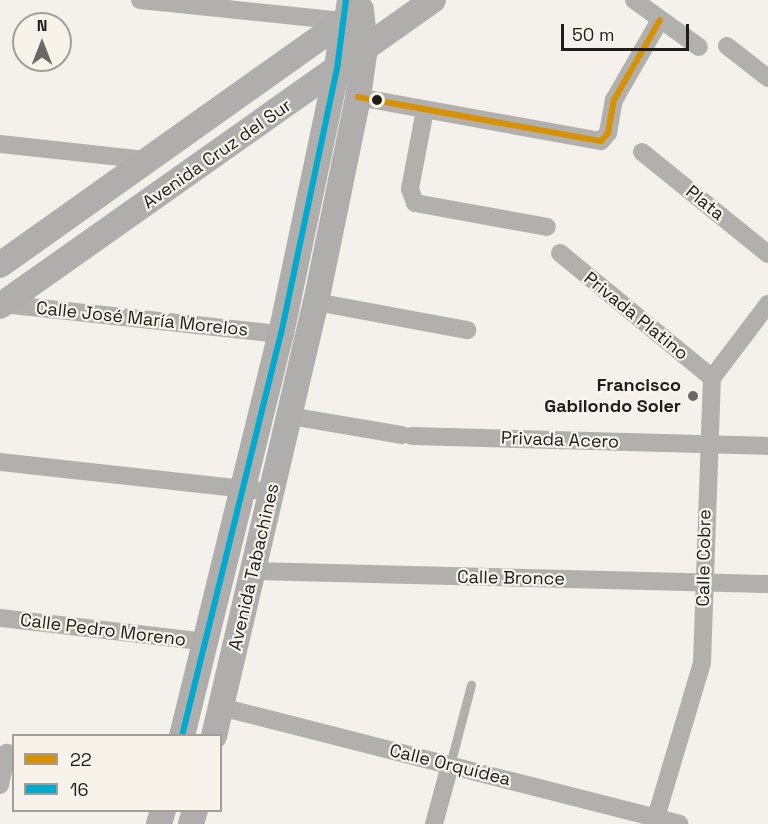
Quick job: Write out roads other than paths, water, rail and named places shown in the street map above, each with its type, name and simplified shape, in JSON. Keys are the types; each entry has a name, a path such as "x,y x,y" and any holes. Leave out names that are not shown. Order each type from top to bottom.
{"street":[{"path":"140,0 356,6"},
{"name":"Avenida Cruz del Sur","path":"2,305 433,0"},
{"path":"634,0 699,47"},
{"name":"Avenida Tabachines","path":"214,734 316,302 357,98 365,48 356,6"},
{"name":"Avenida Tabachines","path":"182,734 207,642 281,334 337,69 356,6"},
{"name":"Avenida Cruz del Sur","path":"0,266 356,6"},
{"path":"357,98 601,141 608,133 614,100 660,20"},
{"path":"727,46 768,78"},
{"path":"425,110 410,189 415,202 547,227"},
{"path":"0,144 148,160"},
{"name":"Plata","path":"642,152 768,254"},
{"name":"Privada Platino","path":"560,253 712,378"},
{"path":"316,302 467,330"},
{"path":"712,378 768,304"},
{"name":"Calle José María Morelos","path":"2,305 281,334"},
{"name":"Calle Cobre","path":"655,821 702,663 707,445 712,378"},
{"name":"Privada Acero","path":"290,416 407,436 768,446"},
{"path":"0,462 272,492"},
{"name":"Calle Bronce","path":"254,571 768,584"},
{"name":"Calle Pedro Moreno","path":"0,618 207,642"},
{"name":"Calle Orquídea","path":"221,707 450,765 655,821 679,824"},
{"path":"0,785 7,753"},
{"path":"434,824 450,765"}],"lane":[{"path":"450,765 471,685"}],"place":[{"name":"Francisco Gabilondo Soler","path":"693,396"}]}
